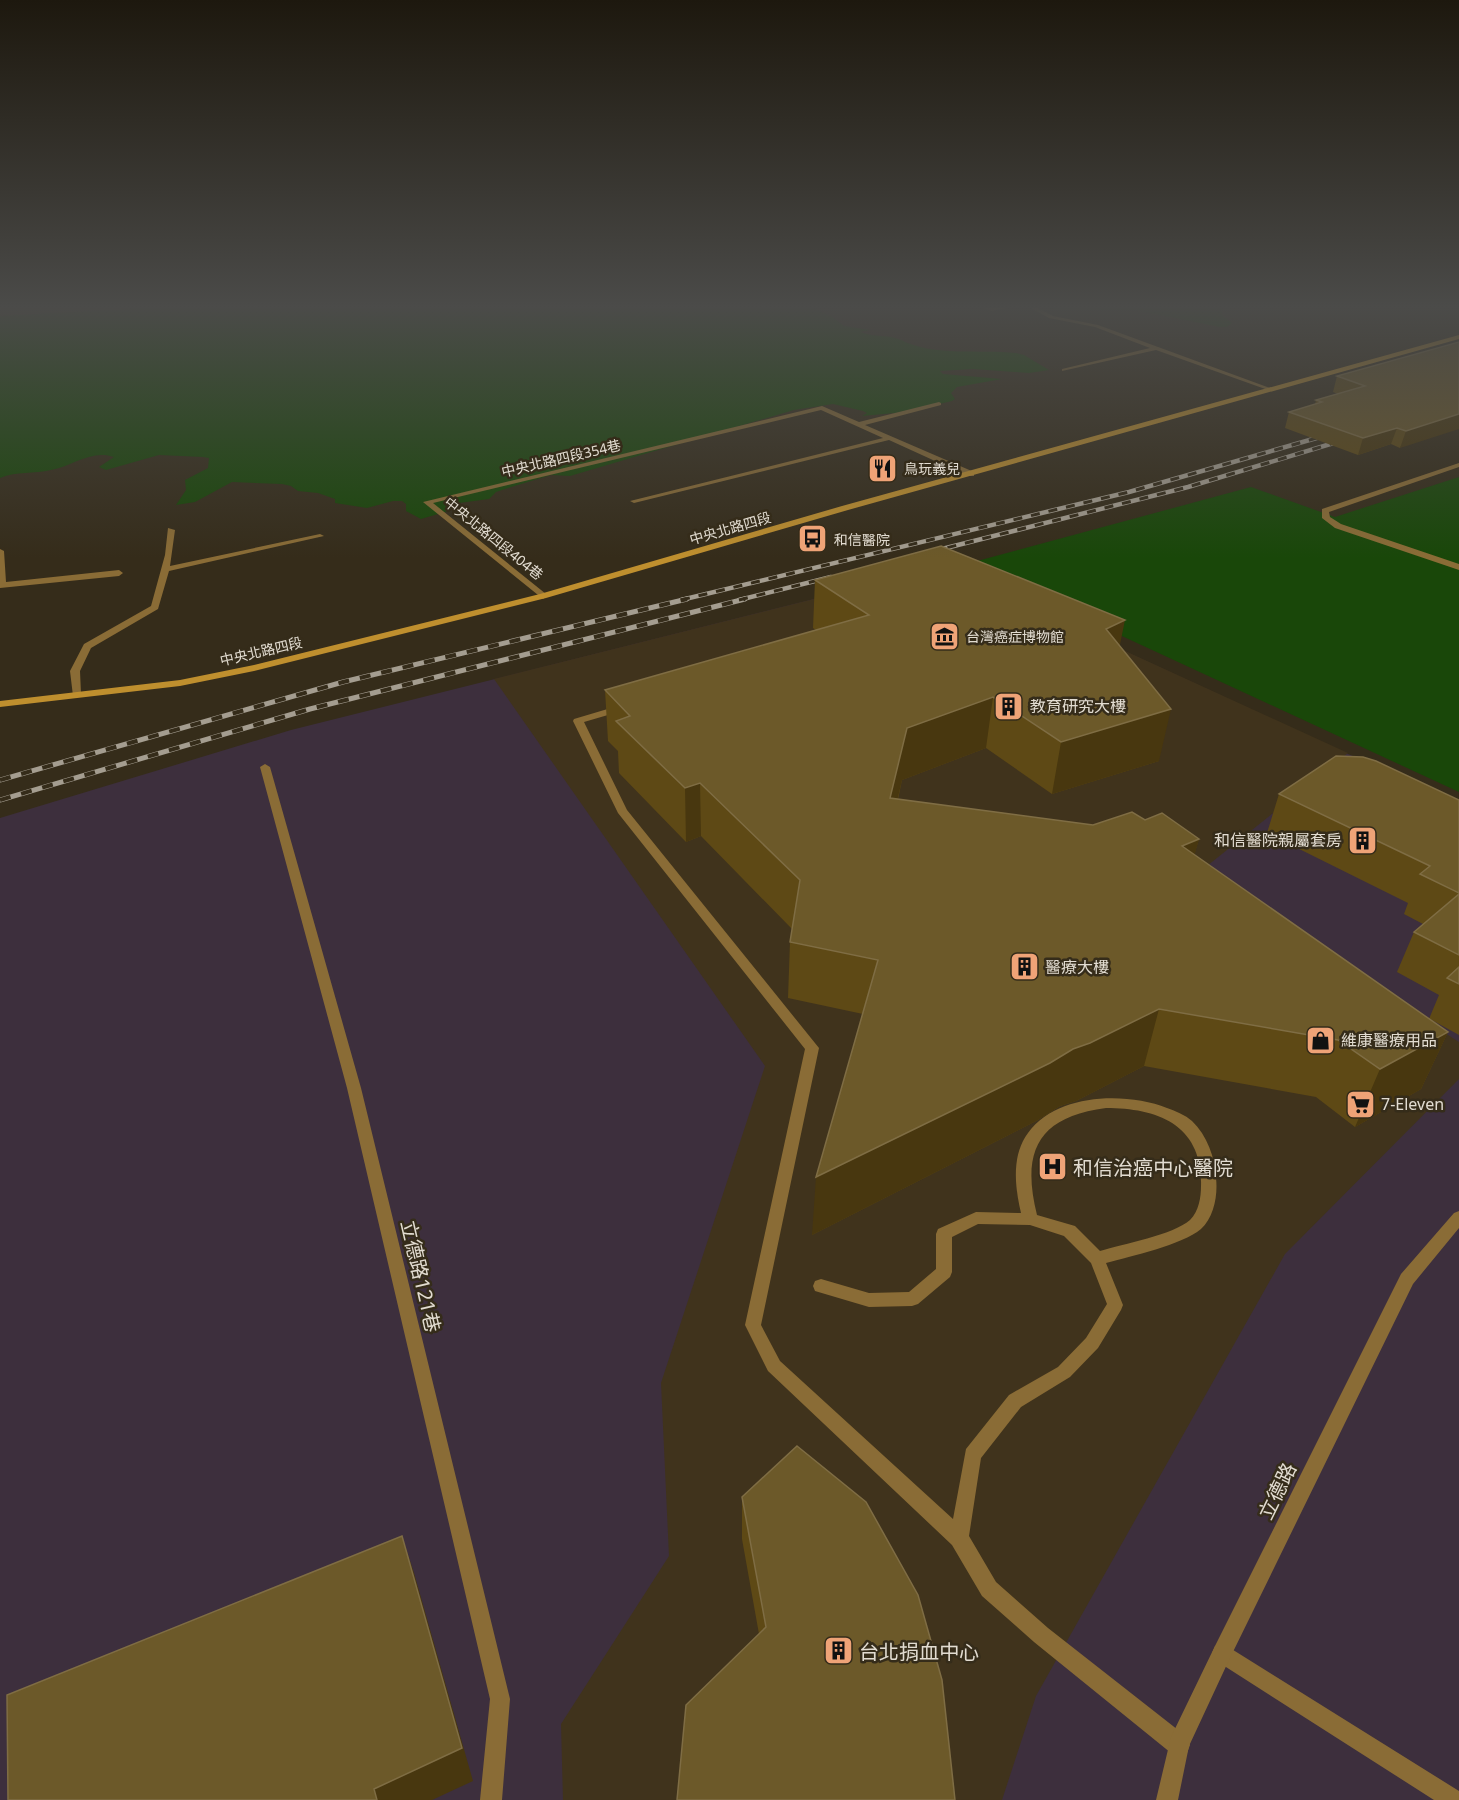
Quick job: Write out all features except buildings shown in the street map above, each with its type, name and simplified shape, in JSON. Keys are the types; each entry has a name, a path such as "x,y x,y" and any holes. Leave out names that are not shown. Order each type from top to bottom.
{"street":[{"name":"中央北路四段","path":"0,705 180,683 244,670 543,596 1266,390"},
{"path":"860,424 939,404"},
{"name":"中央北路四段354巷","path":"428,502 822,408 971,474"},
{"path":"634,501 890,438"},
{"path":"1459,465 1326,511 1326,518 1338,526 1459,567"},
{"name":"中央北路四段404巷","path":"428,502 543,596"},
{"path":"76,694 75,671 87,646 155,607 166,569 171,530"},
{"path":"166,569 320,536"},
{"path":"0,551 1,585 119,573"},
{"path":"635,704 578,721 622,811 812,1048 753,1325 774,1366 959,1538 988,1589 1041,1635 1179,1745"},
{"name":"立德路121巷","path":"265,766 354,1088 500,1700 491,1800"},
{"path":"1030,1219 1022,1185 1025,1158 1033,1137 1053,1119 1090,1104 1122,1102 1154,1107 1186,1123 1201,1144 1209,1168 1209,1201 1195,1224 1162,1240 1097,1259"},
{"name":"立德路","path":"1167,1800 1179,1745 1222,1653 1407,1279 1459,1217"},
{"path":"821,1286 869,1300 912,1299 944,1272 944,1234 976,1218 1030,1219 1069,1231 1097,1259 1115,1305 1092,1344 1064,1372 1015,1401 972,1455 959,1538"},
{"path":"1222,1653 1454,1800"}],"shaded area":[{"path":"942,567 1459,805 1459,1800 0,1800 0,818 291,730"},
{"name":"和信治癌中心醫院","path":"942,567 1348,753 1197,874 1459,1042 1459,1079 1285,1254 1036,1696 1002,1800 563,1800 561,1724 669,1556 661,1383 765,1066 494,679"}],"green space":[{"path":"0,390 954,390 951,393 955,399 905,412 862,416 867,413 833,404 794,410 570,476 551,475 496,492 489,499 459,503 448,511 421,519 406,511 406,504 402,501 367,508 335,503 335,499 318,493 298,491 282,484 232,482 195,502 176,505 186,490 185,480 208,468 209,458 203,457 159,455 106,470 99,467 114,457 98,455 51,470 13,474 0,478"},
{"path":"1459,477 1459,792 966,564 1251,487 1335,517"}],"railway":[{"path":"1322,437 1332,434"},
{"path":"681,600 1129,492 1327,435"},
{"path":"930,552 1188,487 1347,439"},
{"path":"739,600 831,577"},
{"path":"0,780 343,682 687,599"},
{"path":"0,800 310,709 745,599"}],"place":[{"name":"鳥玩義兒","path":"883,468"},
{"name":"和信醫院","path":"813,539"},
{"name":"台灣癌症博物館","path":"945,636"},
{"name":"教育研究大樓","path":"1009,706"},
{"name":"和信醫院親屬套房","path":"1363,840"},
{"name":"醫療大樓","path":"1024,967"},
{"name":"維康醫療用品","path":"1320,1040"},
{"name":"7-Eleven","path":"1360,1104"},
{"name":"和信治癌中心醫院","path":"1052,1167"},
{"name":"台北捐血中心","path":"838,1651"}]}
